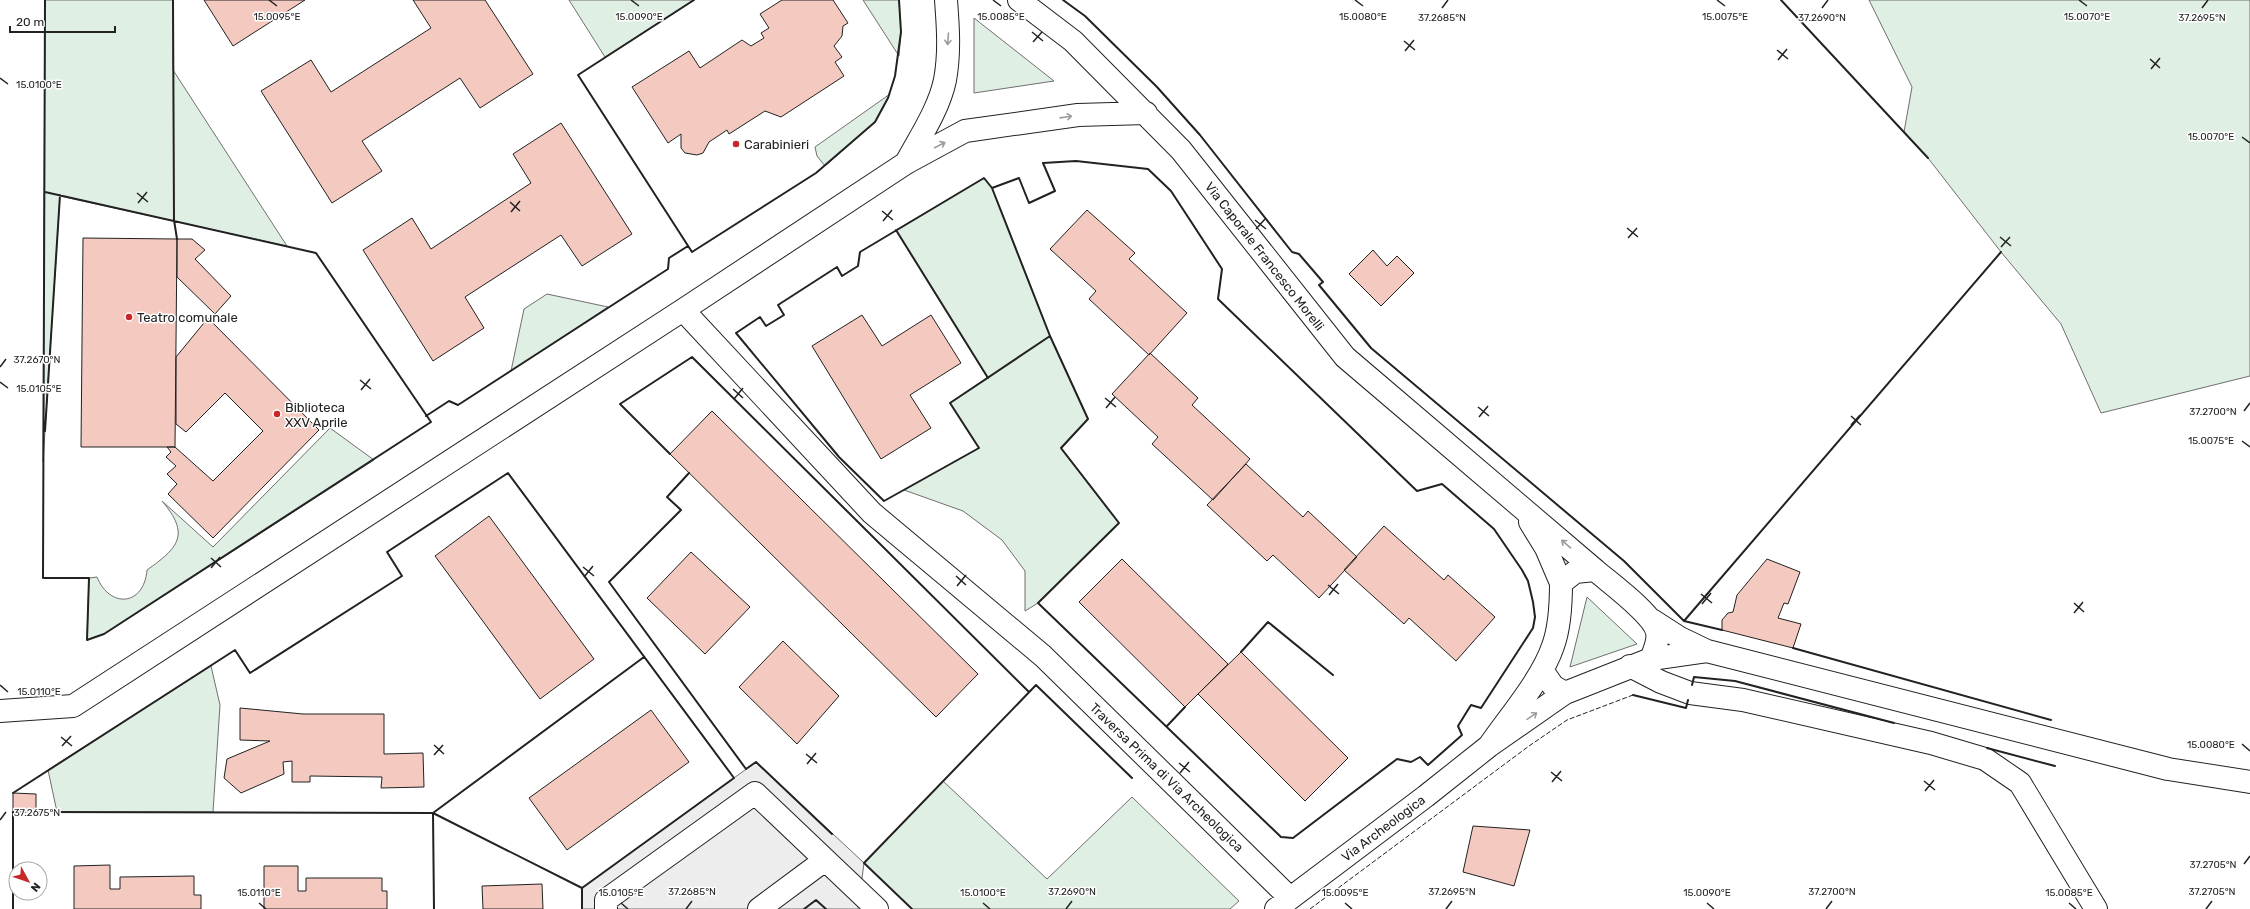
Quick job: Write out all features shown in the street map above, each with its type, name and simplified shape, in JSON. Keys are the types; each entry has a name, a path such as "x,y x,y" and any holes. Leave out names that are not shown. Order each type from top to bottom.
{"street":[{"path":"906,163 932,115 945,80 949,34 946,0"},
{"name":"Via Caporale Francesco Morelli","path":"1019,0 1072,41 1146,113 1181,150 1345,357 1519,504 1652,620 1680,638 1707,651"},
{"path":"0,711 73,706 684,310 906,163 965,131 1078,115 1146,113"},
{"name":"Traversa Prima di Via Archeologica","path":"684,310 872,513 1044,656 1283,904"},
{"path":"1489,746 1542,670 1553,646 1561,601 1561,582 1546,548 1519,504"},
{"path":"1561,582 1575,572 1595,570"},
{"path":"1651,659 1658,638 1652,620"},
{"path":"1489,746 1565,693 1630,666 1651,659 1707,651 2168,769 2250,782"},
{"path":"1630,666 1661,682 1690,692 1743,700 1931,743 1986,758 2020,783 2096,909"},
{"path":"1542,670 1553,686 1565,693"},
{"name":"Via Archeologica","path":"1283,904 1426,796 1489,746"},
{"path":"606,909 606,900 755,793 876,909"},
{"path":"759,909 825,860"}],"green space":[{"path":"45,0 173,0 173,70 287,246 60,196 43,462"},
{"path":"569,0 694,0 605,57"},
{"path":"863,0 899,0 901,32 899,56"},
{"path":"1869,0 2250,0 2250,376 2101,413 2061,324 2001,252 1928,158 1904,132 1912,87"},
{"path":"974,18 1054,81 974,93"},
{"path":"890,94 875,122 825,166 817,156 815,147"},
{"path":"984,178 992,188 1050,336 1088,419 1061,449 1119,523 1038,603 1025,611 1025,571 1002,540 963,511 904,490 979,448 950,403 988,378 896,230"},
{"path":"547,294 608,307 511,371 524,309"},
{"path":"330,428 374,460 104,634 87,640 89,578 97,577 103,587 110,594 118,598 126,599 133,596 140,591 145,582 147,570 166,555 177,540 178,532 176,523 162,501 213,547"},
{"path":"1587,597 1637,644 1570,667"},
{"path":"211,666 220,705 213,812 57,812 48,770"},
{"path":"943,781 1047,879 1132,797 1239,901 1230,909 912,909 864,863"}],"shaded area":[{"path":"756,762 864,863 858,909 582,909 582,888"}],"building":[{"path":"204,0 305,0 233,46"},
{"path":"413,0 485,0 533,74 480,108 460,78 362,141 382,171 332,203 261,91 311,60 331,92 431,28"},
{"path":"782,0 833,0 848,23 843,26 842,36 834,46 842,57 835,62 844,76 781,117 765,111 729,134 727,130 709,142 703,153 697,155 685,153 681,148 681,134 668,143 632,87 689,51 700,68 742,40 751,46 764,38 761,33 769,28 760,14"},
{"path":"561,123 632,234 582,266 561,235 465,297 484,328 433,361 363,250 412,218 431,249 531,183 513,154"},
{"path":"1087,210 1135,253 1129,259 1187,313 1149,355 1089,299 1096,291 1050,249"},
{"name":"Teatro comunale","path":"83,238 177,239 175,447 81,447"},
{"path":"177,239 192,239 205,250 195,259 231,296 215,314 177,277"},
{"path":"1373,250 1387,266 1397,256 1414,273 1381,306 1349,274"},
{"path":"862,315 882,346 931,315 961,363 910,395 931,428 881,459 812,346"},
{"path":"208,318 319,430 213,538 168,494 177,484 167,474 176,466 166,457 171,452 167,447 175,447 213,481 263,431 225,393 186,432 176,424 176,357"},
{"path":"1150,353 1198,398 1192,405 1250,459 1213,500 1152,444 1158,437 1112,394"},
{"path":"712,411 978,674 936,717 670,454"},
{"path":"1246,464 1303,517 1308,511 1357,557 1319,598 1273,555 1267,561 1207,505"},
{"path":"489,516 594,659 540,699 435,556"},
{"path":"1384,526 1444,580 1448,575 1495,617 1456,661 1409,618 1404,624 1344,570"},
{"path":"691,552 750,607 705,654 647,598"},
{"path":"1122,559 1228,664 1185,707 1079,602"},
{"path":"1767,559 1800,572 1788,604 1784,603 1778,618 1801,624 1793,648 1722,630 1722,620 1728,613 1733,612 1737,595"},
{"path":"783,641 839,696 797,744 739,687"},
{"path":"1241,652 1348,758 1305,801 1198,694"},
{"path":"240,708 303,714 384,714 384,754 423,753 424,787 381,788 382,777 310,776 310,782 292,782 292,761 283,762 284,774 241,793 224,778 227,759 270,741 240,740"},
{"path":"651,710 689,762 567,850 529,798"},
{"path":"13,793 36,794 36,812 13,812"},
{"path":"1473,826 1530,830 1514,886 1463,872"},
{"path":"110,865 110,889 120,889 120,877 194,876 194,895 201,895 201,909 74,909 74,866"},
{"path":"264,866 298,866 298,891 306,891 306,878 382,878 382,891 387,891 387,909 264,909"},
{"path":"542,884 543,909 483,909 482,886"}],"fence":[{"path":"1310,909 1529,746 1567,720 1633,695"}],"wall":[{"path":"45,0 43,578 89,578 87,640 104,634 431,422 316,253 45,192"},
{"path":"173,0 174,220 177,239"},
{"path":"694,0 578,75 692,252 816,173 875,122 888,98 895,76 901,32 899,0"},
{"path":"1063,0 1085,16 1157,87 1200,135 1292,252 1299,254 1323,282 1319,285 1371,348 1624,561 1684,621 1722,630"},
{"path":"1781,0 1928,158"},
{"path":"992,188 1019,178 1029,203 1055,191 1043,163 1076,161 1148,169 1171,191 1222,269 1218,299 1417,491 1442,484 1494,529 1528,581 1535,617 1533,628 1481,708 1471,705 1458,726 1462,735 1428,765 1420,757 1411,762 1397,759 1293,838 1281,837 1038,603 1119,523 1061,448 1088,419 1050,336 992,188 984,178 860,252 858,266 842,276 837,267 778,305 784,315 766,326 760,317 736,333 839,457 884,501 979,448 950,403 1050,336"},
{"path":"45,431 60,195"},
{"path":"896,230 988,378"},
{"path":"426,416 449,401 458,405 668,269 669,258 688,246"},
{"path":"1684,621 2001,252"},
{"path":"670,454 620,404 692,357 1029,692"},
{"path":"13,793 235,650 250,673 402,576 387,552 508,473 734,778 582,888 582,909"},
{"path":"689,473 667,497 681,510 609,582 746,769 756,762 832,834"},
{"path":"1241,652 1268,622 1333,675"},
{"path":"1793,648 2051,720"},
{"path":"434,909 433,813 644,657"},
{"path":"1692,685 1694,677 1735,681 1894,723"},
{"path":"912,909 864,863 1036,685 1132,778"},
{"path":"1633,695 1686,708 1688,700"},
{"path":"1167,726 1185,707"},
{"path":"1987,748 2055,766"},
{"path":"13,812 13,909"},
{"path":"36,812 433,813 582,888"},
{"path":"804,909 816,900 826,909"}],"place":[{"name":"Carabinieri","path":"736,144"},
{"name":"Teatro comunale","path":"129,317"},
{"name":"Biblioteca XXV Aprile","path":"277,414"}]}
